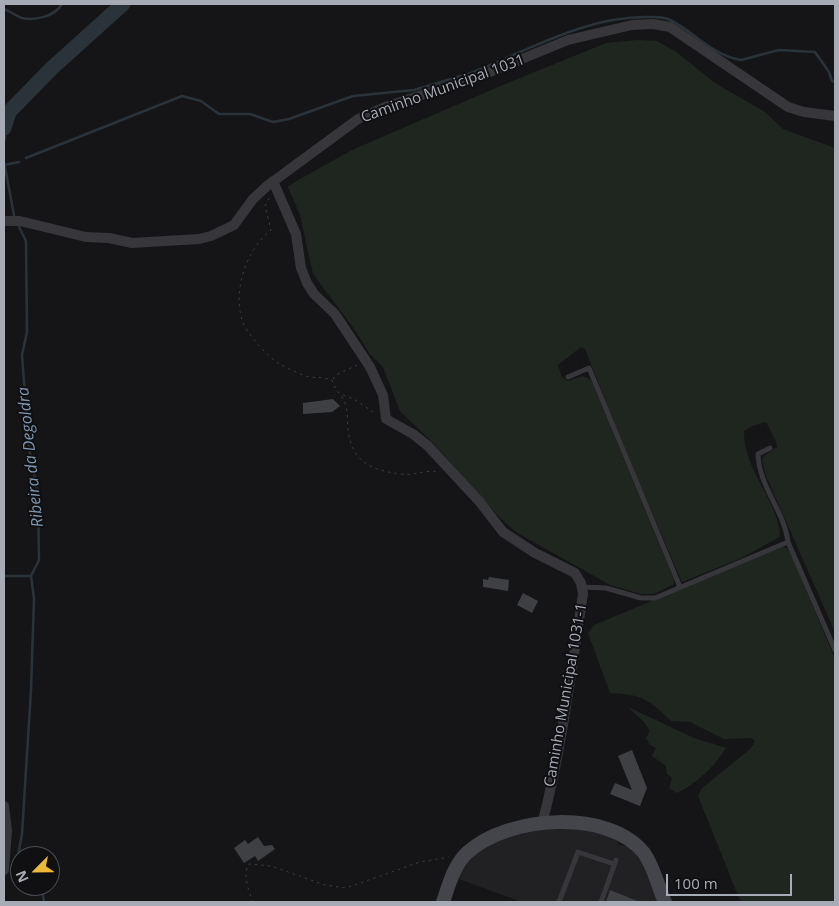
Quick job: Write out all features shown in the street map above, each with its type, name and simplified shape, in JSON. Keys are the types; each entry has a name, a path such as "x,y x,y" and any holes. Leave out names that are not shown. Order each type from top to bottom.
{"main road":[{"path":"443,902 459,861 481,841 542,824 588,823 607,827 624,836 644,853 665,902"}],"street":[{"name":"Caminho Municipal 1031","path":"4,221 20,221 86,237 109,238 132,243 199,239 211,236 234,225 253,199 272,182 368,114 432,90 483,76 568,40 632,25 653,24 670,27 788,107 804,112 835,116"},
{"path":"272,182 296,234 301,268 307,283 314,294 335,314 370,367 383,395 386,419"},
{"name":"Caminho Municipal 1031-1","path":"386,419 413,434 455,475 503,532 535,553 575,573 582,587 583,594 556,765 542,824"},
{"path":"4,806 7,830 4,870"}],"lane":[{"path":"568,377 588,368 680,587"},
{"path":"770,448 758,454 758,463 765,487 786,529 788,542 835,650"},
{"path":"582,587 606,588 641,598 655,598 788,542"},
{"path":"559,902 578,852 615,862 601,902"}],"path":[{"path":"272,182 269,199 265,206 270,230 253,251 244,270 240,293 242,321 262,350 277,362 308,377 325,377 332,380"},
{"path":"332,380 336,375 352,366 370,367"},
{"path":"332,380 335,390 342,395 354,399 386,419"},
{"path":"342,395 347,408 351,446 354,454 361,460 389,472 404,474 426,470 455,475"},
{"path":"253,902 246,875 246,868 249,864 271,866 325,885 346,888 420,862 467,852"}],"shaded area":[{"path":"638,40 657,41 675,51 715,83 765,112 783,129 835,148 835,632 766,476 762,460 765,455 777,447 776,441 766,422 752,426 744,431 745,445 755,473 774,512 780,537 739,559 682,582 628,457 585,349 581,347 558,365 562,377 567,381 583,376 591,380 674,580 674,584 654,594 641,594 610,585 516,532 500,518 435,445 400,411 383,367 370,354 355,330 313,274 300,215 288,187 293,183 352,150 498,87 606,43"},
{"path":"782,547 787,548 791,554 835,659 835,902 743,902 739,898 698,796 701,789 750,749 755,742 752,738 724,739 690,722 671,721 644,699 630,695 610,693 588,633 594,625"},
{"path":"628,707 694,738 726,748 704,774 677,793 669,788 672,778 667,774 666,766 652,756 656,748 649,744 646,738 650,731 644,722"},
{"path":"562,828 583,829 608,834 618,841 618,845 629,846 641,860 658,902 522,902 456,878 465,862 492,843 522,832"}],"building":[{"path":"333,399 340,406 332,412 303,414 303,403"},
{"path":"489,577 509,580 508,591 483,587 483,579 488,580"},
{"path":"523,593 538,601 532,613 517,605"},
{"path":"632,750 647,788 640,806 610,794 615,783 632,790 618,756"},
{"path":"258,837 264,846 272,845 275,849 258,861 255,856 244,863 234,848 245,840 248,844"},
{"path":"610,890 640,902 606,902"}],"waterway":[{"path":"4,9 22,18 33,19 45,17 55,12 62,4"},
{"path":"4,128 9,112 52,68 123,4"},
{"path":"506,58 591,25 627,18 659,17 677,24 721,53 741,60 779,50 815,52 829,72 832,81 835,82"},
{"path":"26,158 182,96 201,101 219,114 250,114 273,122 289,119 353,96 414,90 471,73 500,61"},
{"name":"Ribeira da Degoldra","path":"4,143 9,112"},
{"name":"Ribeira da Degoldra","path":"4,162 14,215"},
{"path":"4,165 19,162"},
{"name":"Ribeira da Degoldra","path":"19,227 26,241 27,332 22,355 29,448 38,494 39,560 31,576 34,599 31,690 20,846"},
{"path":"4,576 31,576"},
{"name":"Ribeira da Degoldra","path":"43,896 44,902"}]}
